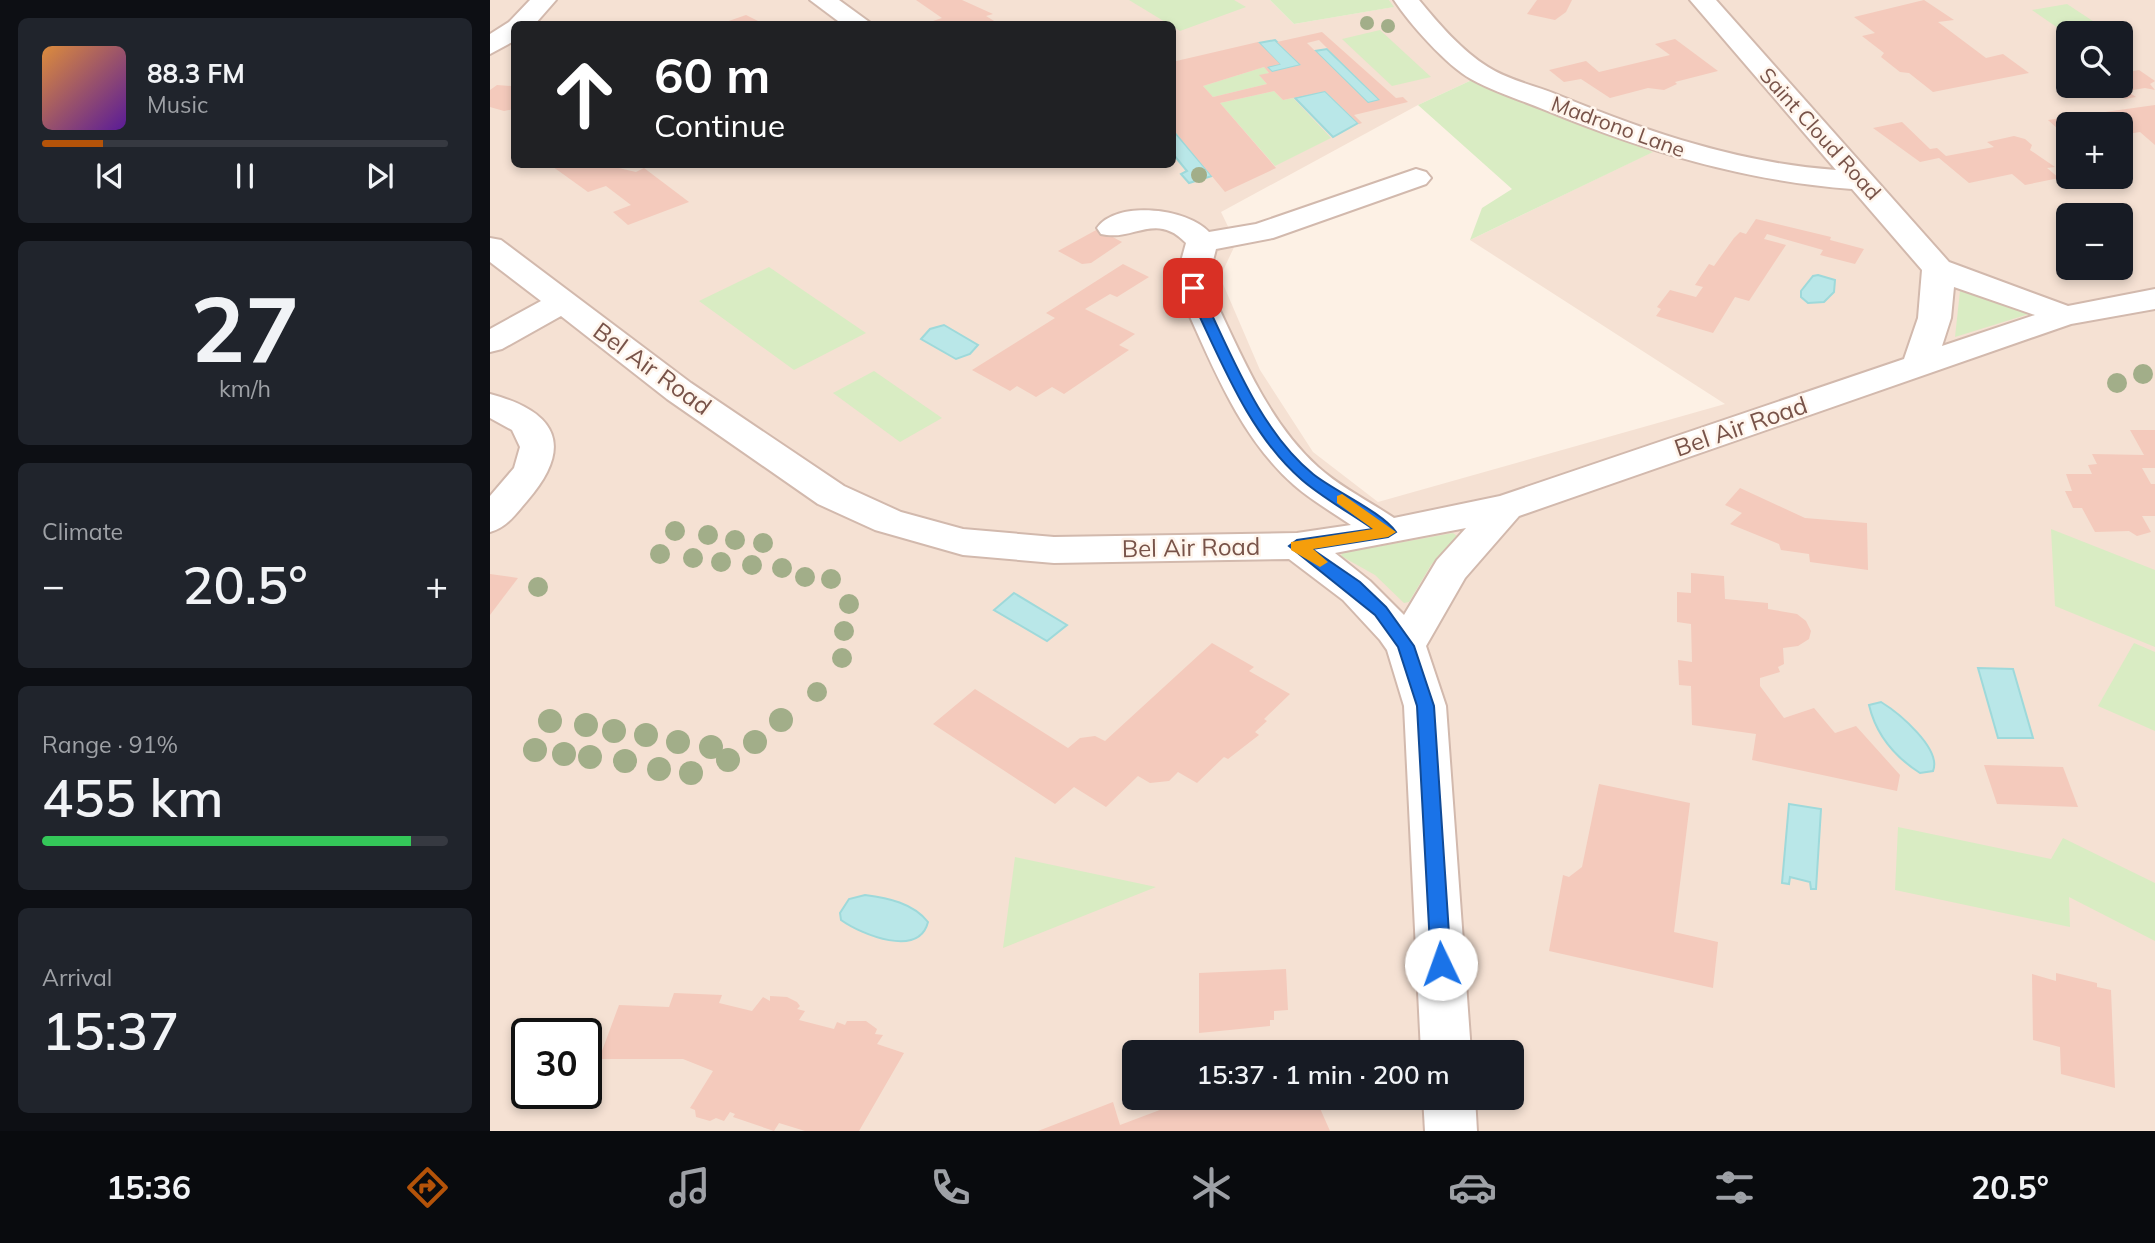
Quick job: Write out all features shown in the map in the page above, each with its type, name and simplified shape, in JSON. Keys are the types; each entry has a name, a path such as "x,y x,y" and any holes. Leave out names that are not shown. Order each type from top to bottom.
{"street":[{"path":"524,21 544,0"},
{"path":"822,0 854,21"},
{"name":"Madrono Lane","path":"1406,0 1428,27 1479,72 1629,134 1731,164 1793,176 1863,181"},
{"name":"Saint Cloud Road","path":"1702,0 1938,269 1965,282 2045,307 2064,316"},
{"path":"490,46 511,31"},
{"path":"1202,242 1262,232 1416,178"},
{"path":"1112,228 1146,218 1167,221 1186,225 1202,242 1201,255 1191,274 1193,288 1248,400 1273,438 1306,476 1388,532"},
{"name":"Bel Air Road","path":"490,247 680,391 831,495 888,521 963,542 1054,550 1297,546 1388,532 1506,507 2064,316 2155,299"},
{"path":"1918,365 1931,335 1940,289 1938,269"},
{"path":"490,342 563,302"},
{"path":"490,405 523,421 540,445 540,458 490,519"},
{"path":"1406,646 1451,569 1506,507"},
{"path":"1297,546 1372,603 1406,646 1426,706 1445,1040"},
{"path":"1450,1110 1451,1131"}],"shaded area":[{"path":"490,0 1270,0 1294,24 1393,7 1389,0 2155,0 2155,1131 490,1131","holes":["1474,79 1652,152 1470,240 1725,404 1378,502 1313,452 1260,370 1220,277 1236,243 1221,212 1418,105"]}],"green space":[{"path":"1129,0 1234,0 1246,7 1180,31 1176,29 1176,21 1164,21"},
{"path":"1270,0 1389,0 1394,7 1294,24"},
{"path":"2067,4 2093,21 2056,21 2056,27 2032,10"},
{"path":"1380,30 1431,77 1392,86 1342,39"},
{"path":"1264,67 1269,73 1260,76 1267,84 1213,97 1203,86"},
{"path":"1474,79 1653,152 1470,240 1482,208 1512,189 1418,105"},
{"path":"1274,91 1283,100 1293,98 1331,138 1275,166 1220,103"},
{"path":"769,267 866,333 794,370 699,301"},
{"path":"1960,291 2027,311 2029,314 1955,337"},
{"path":"874,371 942,418 900,442 833,393"},
{"path":"2051,529 2155,570 2155,647 2055,606"},
{"path":"1453,533 1457,536 1431,565 1409,602 1404,603 1375,575 1341,556 1342,553"},
{"path":"2134,643 2155,652 2155,731 2098,706"},
{"path":"1898,827 2051,859 2063,838 2155,883 2155,941 2069,897 2070,927 1895,890"},
{"path":"1015,857 1156,887 1003,948"}],"water":[{"path":"1275,40 1301,65 1272,72 1267,67 1279,64 1259,43"},
{"path":"1327,49 1380,100 1368,103 1315,51"},
{"path":"1325,91 1358,123 1333,137 1295,98"},
{"path":"1176,134 1212,176 1189,183 1181,174 1187,171 1176,158"},
{"path":"1813,276 1835,280 1834,292 1824,302 1808,303 1801,297 1801,291"},
{"path":"944,325 978,345 970,354 956,359 921,339 930,329"},
{"path":"1014,593 1067,625 1047,641 994,610"},
{"path":"1978,668 2013,669 2033,738 1998,738"},
{"path":"1881,702 1908,723 1925,742 1934,762 1933,771 1920,773 1902,760 1888,744 1876,726 1869,705"},
{"path":"1789,804 1821,809 1816,889 1811,889 1810,882 1790,877 1789,884 1782,883"},
{"path":"865,895 891,900 915,910 928,922 923,933 914,939 889,940 862,932 841,920 840,913 849,899"}],"building":[{"path":"916,0 962,0 993,14 986,16 994,21 933,21 942,18"},
{"path":"1537,0 1572,0 1566,12 1555,20 1527,14"},
{"path":"1924,0 1954,20 1938,22 1986,58 2003,54 2029,73 1933,92 1909,73 1900,72 1881,57 1884,53 1862,36 1875,33 1854,17"},
{"path":"746,15 758,21 729,21"},
{"path":"1322,32 1396,98 1403,97 1408,102 1354,115 1362,123 1359,124 1325,91 1283,100 1274,91 1220,103 1276,168 1225,192 1176,133 1176,61 1258,42 1280,64 1267,67 1272,72 1301,65 1277,42","holes":["1319,40 1380,100 1368,103 1307,43","1264,67 1269,73 1259,75 1267,84 1213,97 1203,86"]},
{"path":"1675,39 1718,71 1675,82 1677,84 1664,90 1648,88 1610,98 1581,79 1564,82 1549,70 1586,61 1599,72 1670,55 1655,44"},
{"path":"2139,70 2155,81 2150,84 2155,90 2133,90 2133,71"},
{"path":"497,85 511,86 511,110 504,111 490,107 490,90"},
{"path":"2155,105 2155,145 2140,132 2133,133 2133,112 2105,112"},
{"path":"2056,119 2056,127 2048,120"},
{"path":"1902,122 1930,149 1937,148 1946,156 1994,147 1987,142 2014,136 2025,139 2032,145 2030,150 2055,167 2047,168 2056,179 2025,185 2012,174 1969,183 1939,158 1920,162 1873,128"},
{"path":"555,168 618,168 636,172 644,168 689,202 628,225 613,212 631,205 606,186 588,192"},
{"path":"1756,219 1831,237 1830,240 1864,249 1855,264 1820,255 1823,250 1767,234 1764,239 1786,245 1749,301 1735,297 1713,333 1656,316 1661,309 1657,307 1670,290 1696,297 1703,287 1695,285 1709,264 1714,266 1734,238 1740,232 1746,234"},
{"path":"1098,229 1122,242 1091,263 1082,264 1058,251"},
{"path":"1123,264 1149,277 1117,297 1110,294 1085,309 1135,334 1119,345 1129,350 1064,394 1052,387 1036,397 1017,386 1010,391 972,370 1055,318 1046,313"},
{"path":"2130,430 2155,430 2155,468 2142,468 2151,484 2155,484 2155,516 2142,516 2151,532 2137,536 2129,531 2095,532 2082,508 2073,508 2065,491 2072,491 2066,474 2092,474 2088,465 2097,464 2092,454 2144,455"},
{"path":"1740,488 1805,518 1867,523 1868,570 1810,562 1809,554 1781,550 1779,544 1730,524 1742,513 1725,505"},
{"path":"1691,573 1724,576 1725,599 1768,603 1768,609 1797,614 1806,621 1811,631 1809,639 1798,646 1783,648 1784,664 1778,667 1780,672 1760,678 1760,686 1784,718 1814,708 1835,733 1856,726 1900,775 1897,791 1752,760 1756,734 1692,725 1691,686 1679,685 1678,660 1692,662 1691,624 1677,622 1677,592 1691,593"},
{"path":"490,574 518,578 490,615"},
{"path":"1212,643 1254,667 1249,671 1290,694 1264,719 1267,721 1255,732 1259,735 1228,759 1224,757 1197,783 1178,772 1169,781 1150,783 1138,776 1106,807 1074,787 1055,804 933,724 975,689 1068,748 1080,738 1095,736 1105,741"},
{"path":"1984,765 2063,767 2078,807 1997,804"},
{"path":"1599,784 1690,803 1674,932 1718,942 1713,988 1549,951 1563,875 1569,877 1582,867"},
{"path":"1286,969 1288,1010 1274,1011 1274,1020 1270,1020 1270,1026 1199,1033 1199,973"},
{"path":"2056,973 2097,983 2097,987 2111,990 2115,1088 2061,1074 2060,1047 2033,1040 2032,974 2056,981"},
{"path":"674,993 722,995 719,1003 752,1011 763,997 770,1001 770,996 787,997 797,1002 800,1006 797,1009 805,1011 799,1020 834,1029 837,1022 845,1025 847,1021 866,1021 877,1029 875,1034 883,1035 877,1044 904,1053 859,1131 805,1131 779,1123 774,1131 733,1117 735,1114 730,1112 724,1121 716,1118 710,1121 696,1117 695,1110 690,1108 713,1071 683,1059 602,1059 602,1051 619,1005 669,1007"},
{"path":"1113,1102 1120,1125 1160,1110 1321,1110 1330,1131 1038,1131"}],"slow traffic":[{"path":"1320,562 1297,546 1388,532 1342,499"}],"route":[{"path":"1193,288 1248,400 1273,438 1306,476 1388,532 1297,546 1354,586 1381,611 1406,646 1426,706 1441,964"}]}
